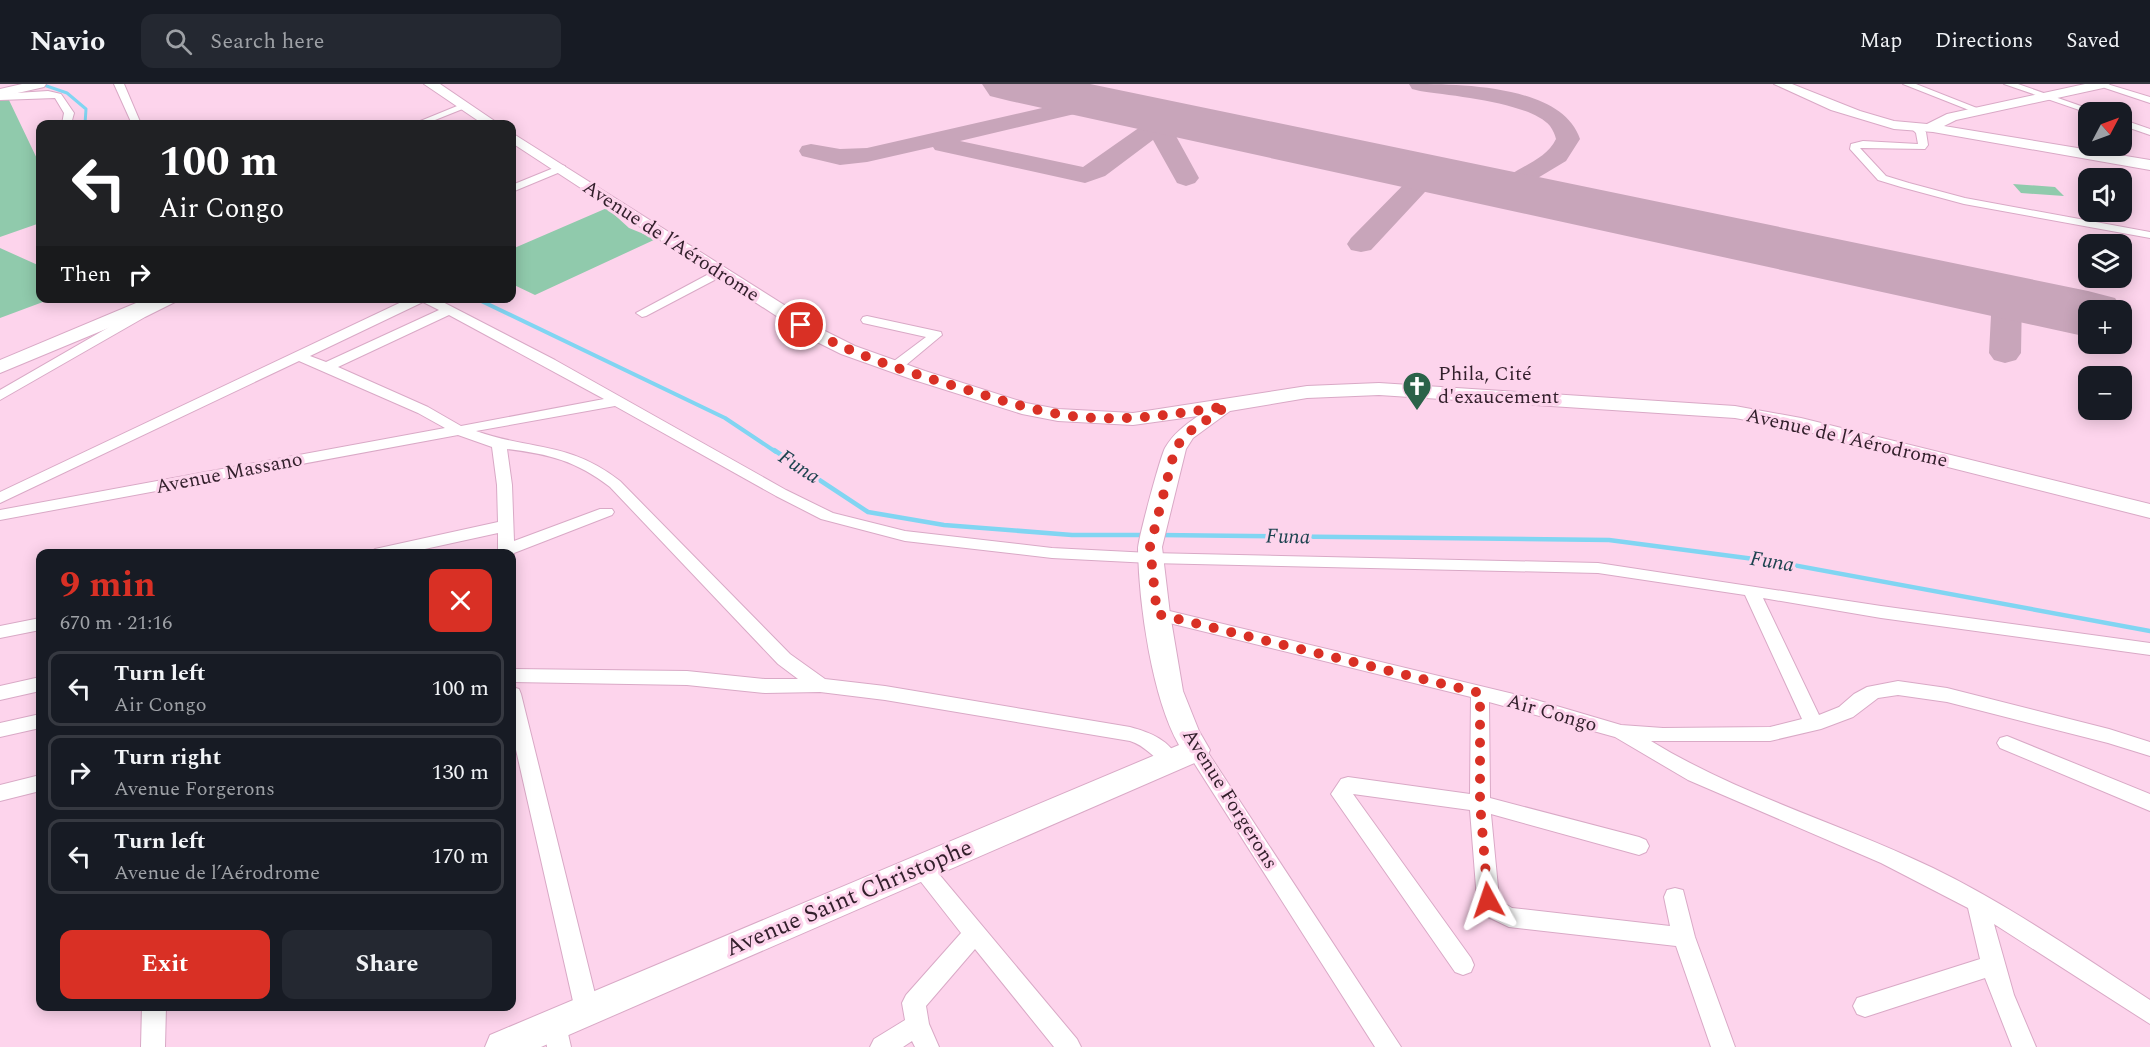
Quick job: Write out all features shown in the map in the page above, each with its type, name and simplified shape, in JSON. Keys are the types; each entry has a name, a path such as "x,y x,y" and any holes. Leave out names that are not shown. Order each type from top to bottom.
{"main road":[{"path":"0,95 39,84"},
{"path":"431,84 486,120"},
{"path":"1780,84 1855,114 1924,128 2150,165"},
{"path":"1796,84 1866,112 1924,128 1942,120 2101,84"},
{"name":"Avenue de l’Aérodrome","path":"519,149 561,168 820,336 848,350 895,367 1022,408 1058,415 1133,419 1227,406 1266,397 1307,392 1379,389 1735,412 1801,424 2150,511"},
{"path":"0,357 134,303"},
{"path":"0,368 153,303"},
{"name":"Avenue Forgerons","path":"1183,755 1186,733 1170,691 1157,614 1150,553 1175,449 1186,434 1227,406"},
{"name":"Avenue Saint Christophe","path":"502,1047 557,1035 587,1010 1183,755"}],"street":[{"path":"119,84 135,120"},
{"path":"1908,84 1982,112"},
{"path":"2008,84 2078,107"},
{"path":"2101,84 2150,100"},
{"path":"0,95 48,94 58,96 69,113 68,120"},
{"path":"428,120 465,106"},
{"path":"2132,126 2150,132"},
{"path":"1924,128 1921,132 1923,145 1921,147 1863,144 1855,146 1854,149 1882,178 1905,185 1965,201 2150,235"},
{"path":"516,187 561,168"},
{"path":"642,313 720,272"},
{"path":"0,396 141,314 166,303"},
{"path":"0,498 412,303"},
{"path":"433,303 617,401 780,493 828,516 855,525 905,536 1052,553 1150,553 1598,568 1881,612 2150,649"},
{"path":"327,367 448,311"},
{"path":"867,320 936,335 895,367"},
{"path":"300,356 423,410 458,430 499,444 554,450 583,461 601,472 784,659 820,685"},
{"name":"Avenue Massano","path":"0,515 617,401"},
{"path":"499,444 503,459 506,549"},
{"path":"514,549 606,512"},
{"path":"397,549 505,525"},
{"path":"1751,591 1814,724"},
{"name":"Air Congo","path":"1157,614 1526,704 1621,732 1663,735 1770,734 1814,724 1846,712 1861,699 1874,692 1898,688 1947,695 2109,736 2150,749"},
{"path":"0,632 36,625"},
{"path":"516,676 687,678 765,686 820,685 885,693 1130,734 1146,738 1183,755"},
{"path":"0,693 36,685"},
{"path":"1480,693 1480,803 1488,900 1501,914 1509,918 1684,937"},
{"path":"516,711 587,1010"},
{"path":"0,730 36,722"},
{"path":"1621,732 1657,756 1926,875 2150,1013"},
{"path":"2007,743 2150,803"},
{"name":"Avenue Forgerons","path":"1183,755 1389,1047"},
{"path":"0,793 36,784"},
{"path":"1463,965 1341,794 1348,785 1354,784 1480,803 1640,846"},
{"path":"921,867 1069,1047"},
{"path":"1675,897 1684,937 1724,1047"},
{"path":"1978,905 1992,966 2011,1023 2024,1047"},
{"path":"927,1047 917,1025 914,1003 975,933"},
{"path":"1865,1006 1992,966"},
{"path":"153,1047 154,1011"},
{"path":"882,1047 917,1025"}],"green space":[{"path":"8,98 36,157 36,224 0,237 0,99"},
{"path":"2013,184 2055,187 2064,196 2021,193"},
{"path":"607,208 629,228 656,239 535,295 516,286 516,247"},
{"path":"0,248 36,264 36,303 40,303 0,318"}],"waterway":[{"name":"Funa","path":"41,84 67,93 86,109 85,120"},
{"name":"Funa","path":"485,303 725,418 776,452"},
{"name":"Funa","path":"774,450 868,512 944,525 1072,535 1144,535"},
{"name":"Funa","path":"1159,535 1609,540 1777,562 2150,631"}],"taxiway":[{"path":"1420,84 1515,101 1534,107 1560,122 1568,139 1564,148 1507,190"},
{"path":"811,151 840,157 867,155 1071,108 1087,101"},
{"path":"941,141 944,145 1085,175 1096,171 1168,118"},
{"path":"1158,126 1186,178"},
{"path":"1361,244 1429,173"},
{"path":"2005,353 2007,297"}],"runway":[{"path":"1010,84 2078,312"}],"place":[{"name":"Phila, Cité d'exaucement","path":"1417,412"}],"route":[{"path":"801,325 848,350 880,362 1022,408 1058,415 1133,419 1227,406 1186,434 1175,449 1150,547 1157,614 1480,693 1480,803 1488,900"}]}
